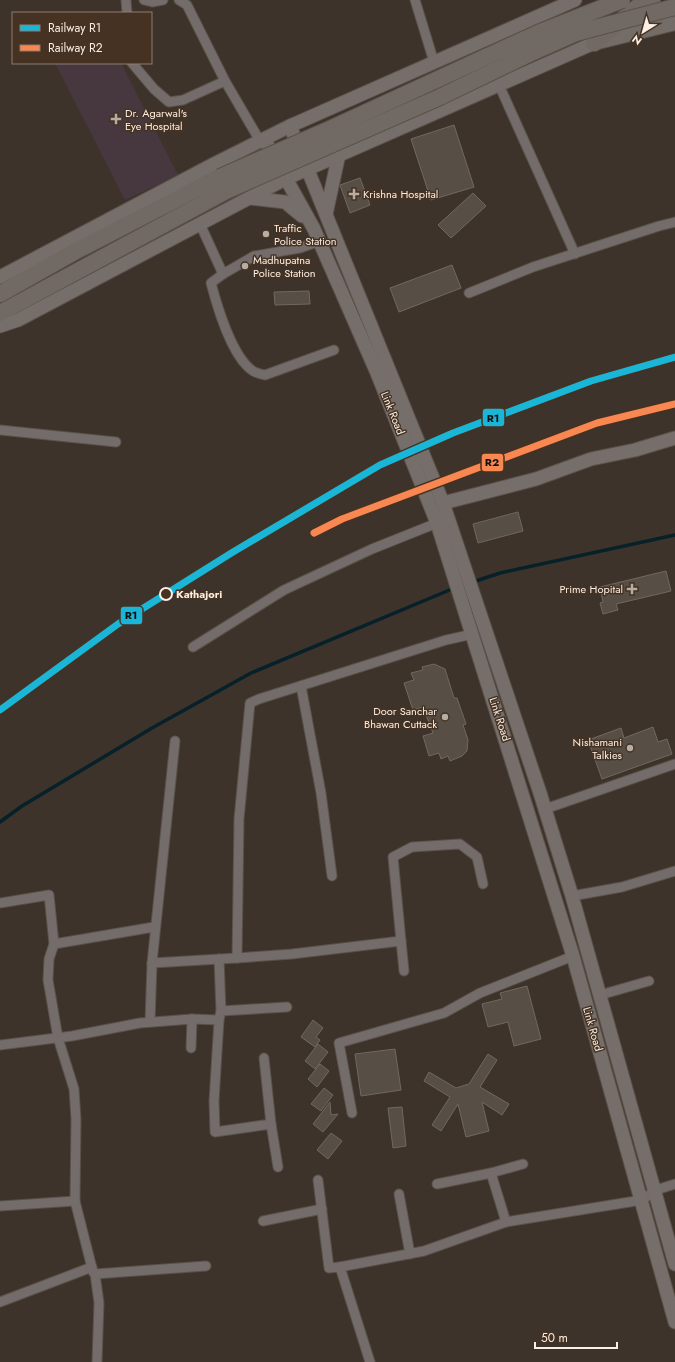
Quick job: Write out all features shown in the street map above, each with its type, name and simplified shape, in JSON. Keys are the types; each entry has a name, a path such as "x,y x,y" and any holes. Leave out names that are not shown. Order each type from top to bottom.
{"highway":[{"path":"0,313 223,184 332,128 538,33 622,0"},
{"path":"594,43 640,5 652,0"},
{"path":"0,294 76,251 223,184 440,97 531,53 576,34 675,7"}],"main road":[{"path":"0,277 290,126 575,0"},
{"path":"0,326 18,320 285,179 339,154 594,43 675,23"},
{"path":"466,48 484,91"},
{"name":"Link Road","path":"290,126 443,503 460,575 470,606 545,809 572,896 656,1190 675,1264"},
{"name":"Link Road","path":"262,140 320,241 377,373 437,523 460,575"},
{"path":"326,214 339,154"},
{"path":"250,198 285,202 295,208 314,229"},
{"path":"443,503 536,479 591,459 635,450 675,438"},
{"name":"Link Road","path":"470,606 473,634 573,956 675,1322"}],"street":[{"path":"126,0 127,12"},
{"path":"144,0 152,2 163,0"},
{"path":"179,0 186,5 225,81 262,140"},
{"path":"414,0 434,62"},
{"path":"133,64 154,89 169,102 183,100 225,81"},
{"path":"498,85 575,254"},
{"path":"469,293 534,267 675,222"},
{"path":"200,224 223,274"},
{"path":"320,241 300,248 254,256 211,282 220,316 241,359 253,371 265,375 334,350"},
{"path":"0,430 116,442"},
{"path":"192,647 284,590 372,548 437,523"},
{"path":"237,958 239,819 250,704 259,699 446,640 473,634"},
{"path":"302,686 321,793 332,876"},
{"path":"150,1022 154,927 175,741"},
{"path":"545,809 675,764"},
{"path":"404,971 393,857 412,848 460,844 477,857 483,884"},
{"path":"572,896 622,887 675,871"},
{"path":"0,903 49,895 54,944 49,959 48,980 58,1038 74,1088 76,1126 75,1201 93,1271 98,1303 97,1362"},
{"path":"54,944 154,927"},
{"path":"152,963 292,954 401,941"},
{"path":"352,1113 339,1043 444,1013 480,992 573,956"},
{"path":"220,959 220,1015 214,1101 215,1132 271,1124"},
{"path":"600,995 649,981"},
{"path":"0,1045 58,1038 150,1022 192,1019 287,1007"},
{"path":"191,1048 192,1019"},
{"path":"264,1058 271,1124 278,1168"},
{"path":"437,1184 491,1173 523,1164"},
{"path":"491,1173 506,1222"},
{"path":"318,1180 329,1268 424,1251 506,1222 642,1200 656,1190 675,1184"},
{"path":"399,1194 410,1254"},
{"path":"0,1206 75,1201"},
{"path":"263,1221 322,1209"},
{"path":"0,1302 93,1271 206,1266"},
{"path":"340,1267 370,1362"}],"shaded area":[{"name":"Dr. Agarwal's Eye Hospital","path":"56,64 122,64 178,175 125,200"}],"building":[{"path":"454,125 474,187 431,200 411,139"},
{"path":"360,178 370,205 350,213 340,185"},
{"path":"473,193 486,206 451,238 438,225"},
{"path":"452,265 461,288 399,312 390,288"},
{"path":"309,291 310,304 275,305 274,292"},
{"path":"518,512 523,531 478,543 473,524"},
{"path":"666,571 671,591 616,604 618,610 603,614 600,603 603,602 600,587"},
{"name":"Door Sanchar Bhawan Cuttack","path":"434,664 445,669 454,698 457,698 466,724 463,725 468,740 467,751 462,756 450,761 448,756 441,759 439,753 429,756 423,736 433,733 423,707 413,710 404,683 414,680 411,673 423,670 422,667"},
{"name":"Nishamani Talkies","path":"653,727 658,742 667,739 672,754 602,779 588,740 621,728 624,738"},
{"path":"527,986 541,1039 514,1046 508,1022 488,1027 482,1004 502,999 500,993"},
{"path":"313,1020 323,1028 316,1037 320,1040 315,1047 301,1037"},
{"path":"318,1044 328,1052 315,1069 305,1061"},
{"path":"395,1049 401,1090 361,1096 355,1054"},
{"path":"488,1054 497,1060 480,1087 509,1104 502,1115 482,1102 489,1131 466,1137 458,1104 441,1131 432,1125 450,1097 424,1081 429,1072 456,1088 469,1084"},
{"path":"320,1064 329,1071 317,1087 308,1079"},
{"path":"324,1088 333,1095 321,1111 311,1104"},
{"path":"330,1102 331,1115 338,1114 323,1132 313,1124"},
{"path":"402,1107 406,1146 393,1148 388,1108"},
{"path":"331,1133 342,1141 328,1159 317,1150"}],"waterway":[{"path":"0,822 22,806 152,728 251,673 452,589 500,573 675,535"}],"rail line":[{"name":"R1","path":"0,710 118,624 233,552 380,465 453,433 591,381 675,357"},
{"name":"R2","path":"314,533 342,519 597,423 675,404"}],"place":[{"name":"Dr. Agarwal's Eye Hospital","path":"116,119"},
{"name":"Krishna Hospital","path":"354,194"},
{"name":"Traffic Police Station","path":"266,234"},
{"name":"Madhupatna Police Station","path":"245,266"},
{"name":"Prime Hopital","path":"632,589"},
{"name":"Kathajori","path":"166,594"},
{"name":"Door Sanchar Bhawan Cuttack","path":"445,717"},
{"name":"Nishamani Talkies","path":"630,748"}]}
